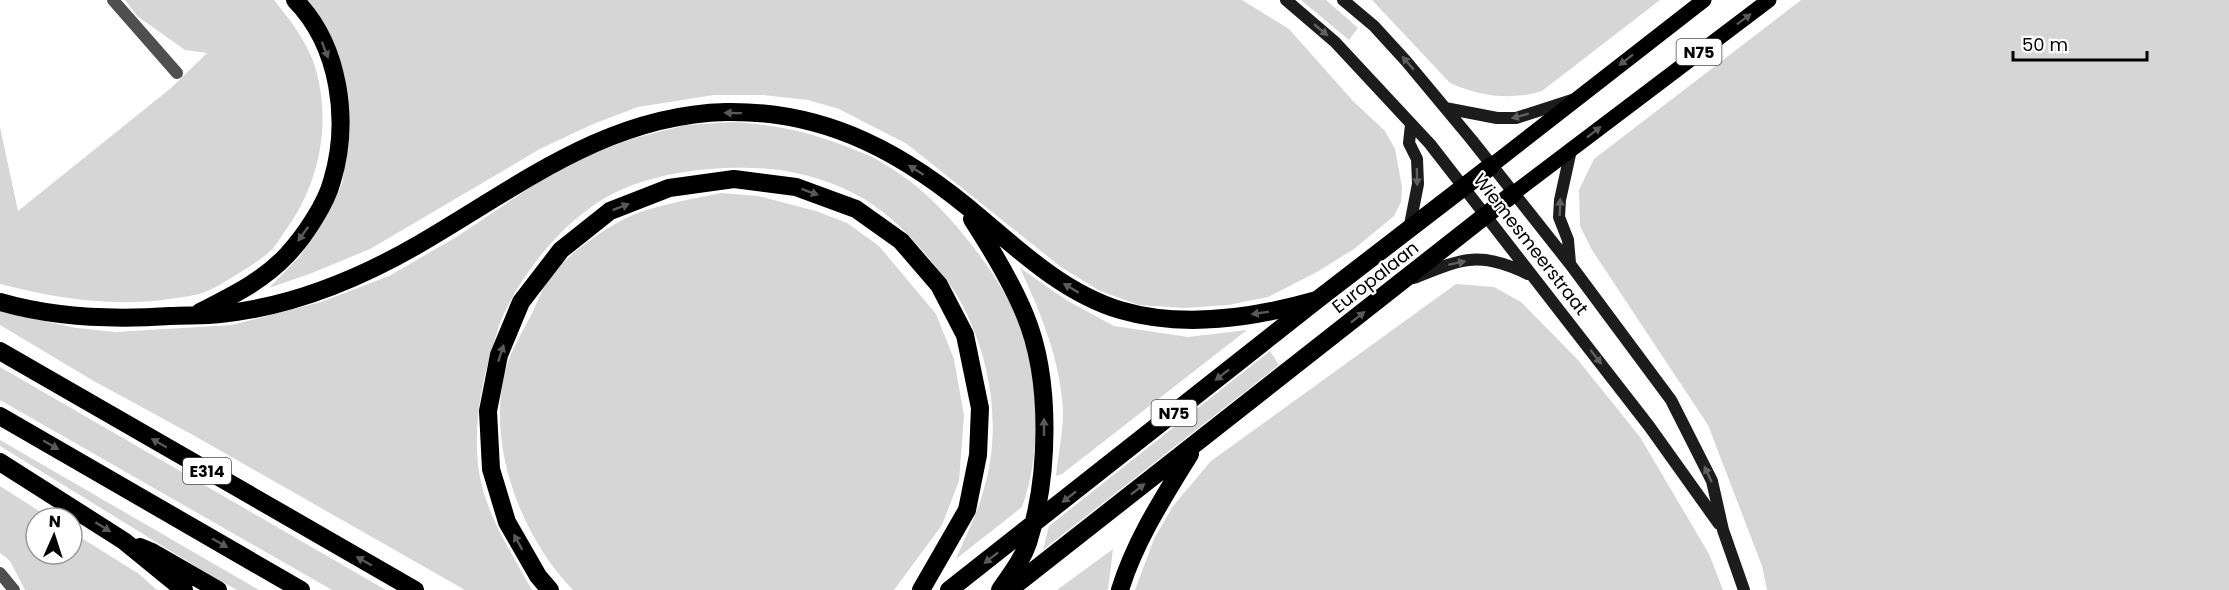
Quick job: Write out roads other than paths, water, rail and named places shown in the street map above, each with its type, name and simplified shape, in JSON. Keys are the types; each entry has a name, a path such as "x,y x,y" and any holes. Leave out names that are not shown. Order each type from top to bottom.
{"highway":[{"path":"194,315 264,276 288,254 315,217 332,182 339,142 341,109 336,76 320,37 303,8 295,0"},
{"path":"0,302 72,316 123,320 221,314 267,305 344,281 420,243 526,178 587,146 630,128 701,114 730,112 800,118 834,127 864,140 891,154 924,176 964,205 1008,243 1074,290 1118,309 1154,318 1198,320 1283,309 1317,300"},
{"name":"Europalaan","path":"949,590 1491,165"},
{"path":"550,590 538,576 507,522 491,469 488,411 499,355 521,302 561,250 610,211 669,188 734,179 796,187 856,209 901,241 939,285 965,335 980,408 978,455 967,510 921,590"},
{"name":"Europalaan","path":"1009,590 1514,193"},
{"path":"964,205 1010,281 1026,317 1041,370 1045,426 1042,474 1032,526 1022,557 1000,590"},
{"name":"E314","path":"0,351 415,590"},
{"path":"0,416 301,590"},
{"path":"1120,590 1128,565 1151,518 1195,445"},
{"path":"0,462 124,541 184,590"},
{"path":"124,541 152,552 218,590"}],"main road":[{"name":"Wiemesmeerstraat","path":"1286,0 1335,42 1430,144 1649,426 1723,530"},
{"name":"Wiemesmeerstraat","path":"1343,0 1374,26 1445,108 1570,264 1671,400 1712,481 1723,530 1744,590"},
{"name":"Europalaan","path":"1491,165 1704,0"},
{"name":"Europalaan","path":"1514,193 1769,0"},
{"path":"1445,108 1497,118 1516,118 1576,99"},
{"path":"1409,230 1418,184 1417,159 1409,142 1411,125"},
{"path":"1570,150 1559,217 1568,240 1570,264"},
{"path":"1402,283 1452,264 1481,258 1507,264 1532,276"}],"street":[{"path":"113,0 177,73"},
{"path":"0,573 14,590"}]}
